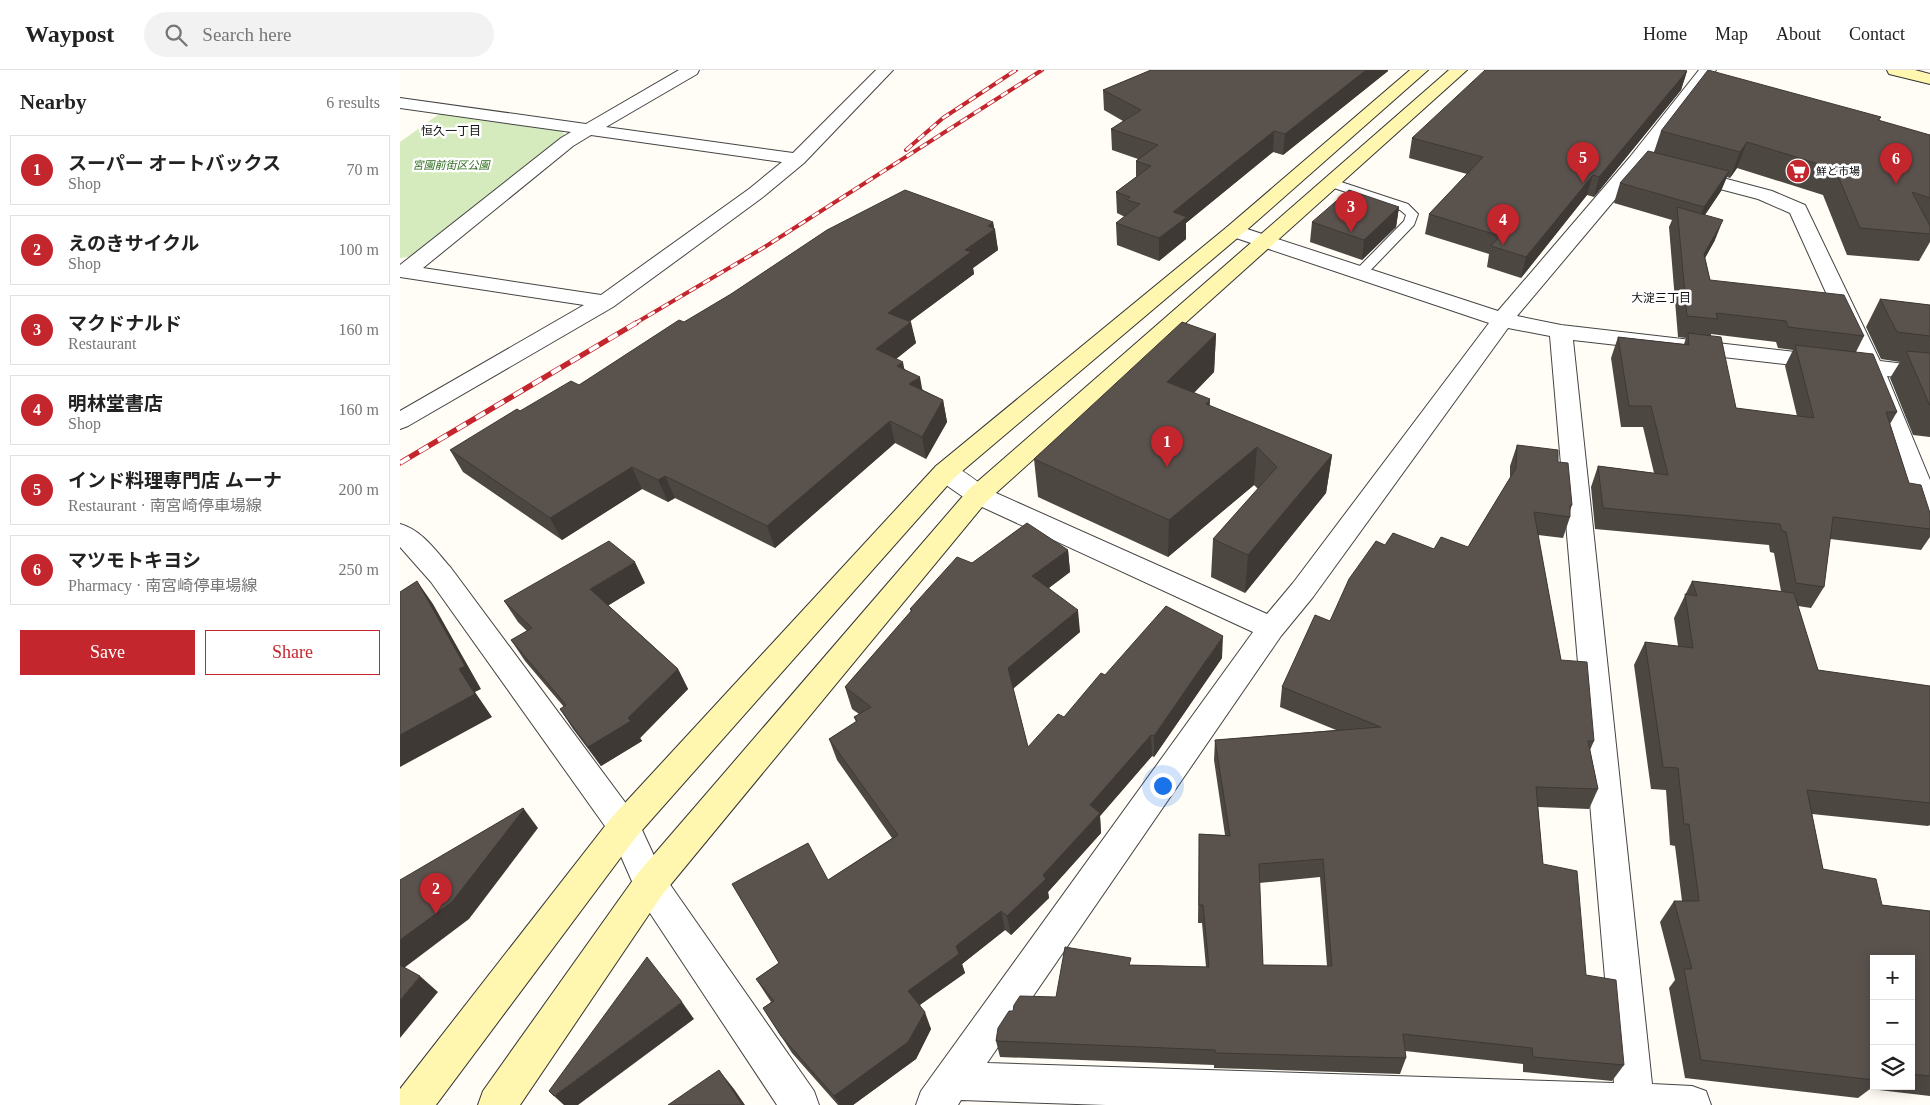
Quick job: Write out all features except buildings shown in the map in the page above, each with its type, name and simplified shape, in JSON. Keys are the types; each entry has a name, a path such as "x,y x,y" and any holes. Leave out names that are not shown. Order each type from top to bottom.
{"street":[{"path":"403,271 567,142 691,70"},
{"path":"400,421 605,302 756,193 796,159 885,70"},
{"path":"412,1105 624,828 945,472 1234,231 1420,70"},
{"path":"497,1105 650,884 978,495 1458,70"},
{"path":"944,1093 1271,628 1303,590 1502,320 1655,166 1708,70"},
{"path":"1895,70 1930,80"},
{"path":"400,103 796,159"},
{"path":"1655,166 1765,195 1798,208 1872,368 1930,511"},
{"path":"1234,231 1502,320 1562,332 1930,374"},
{"path":"403,271 605,302"},
{"path":"1562,332 1634,1104"},
{"path":"945,472 978,495 1271,628"},
{"path":"400,533 414,544 441,575 624,828 650,884 800,1105"},
{"path":"944,1093 1692,1105"}],"lane":[{"path":"1332,183 1404,207 1412,214 1410,222 1360,273"}],"green space":[{"name":"宮園前街区公園","path":"439,114 560,130 565,135 415,256 400,258 400,142"}],"railway":[{"path":"906,150 943,118 1016,70"},
{"path":"634,324 763,248 1042,70"},
{"path":"400,463 636,323"}],"place":[{"name":"鮮ど市場","path":"1798,171"},
{"name":"インド料理専門店 ムーナ","path":"1583,183"},
{"name":"マツモトキヨシ","path":"1896,184"},
{"name":"マクドナルド","path":"1351,232"},
{"name":"明林堂書店","path":"1503,245"},
{"name":"スーパー オートバックス","path":"1167,467"},
{"name":"えのきサイクル","path":"436,914"}],"district":[{"name":"恒久一丁目","path":"451,131"},
{"name":"大淀三丁目","path":"1661,298"}]}
